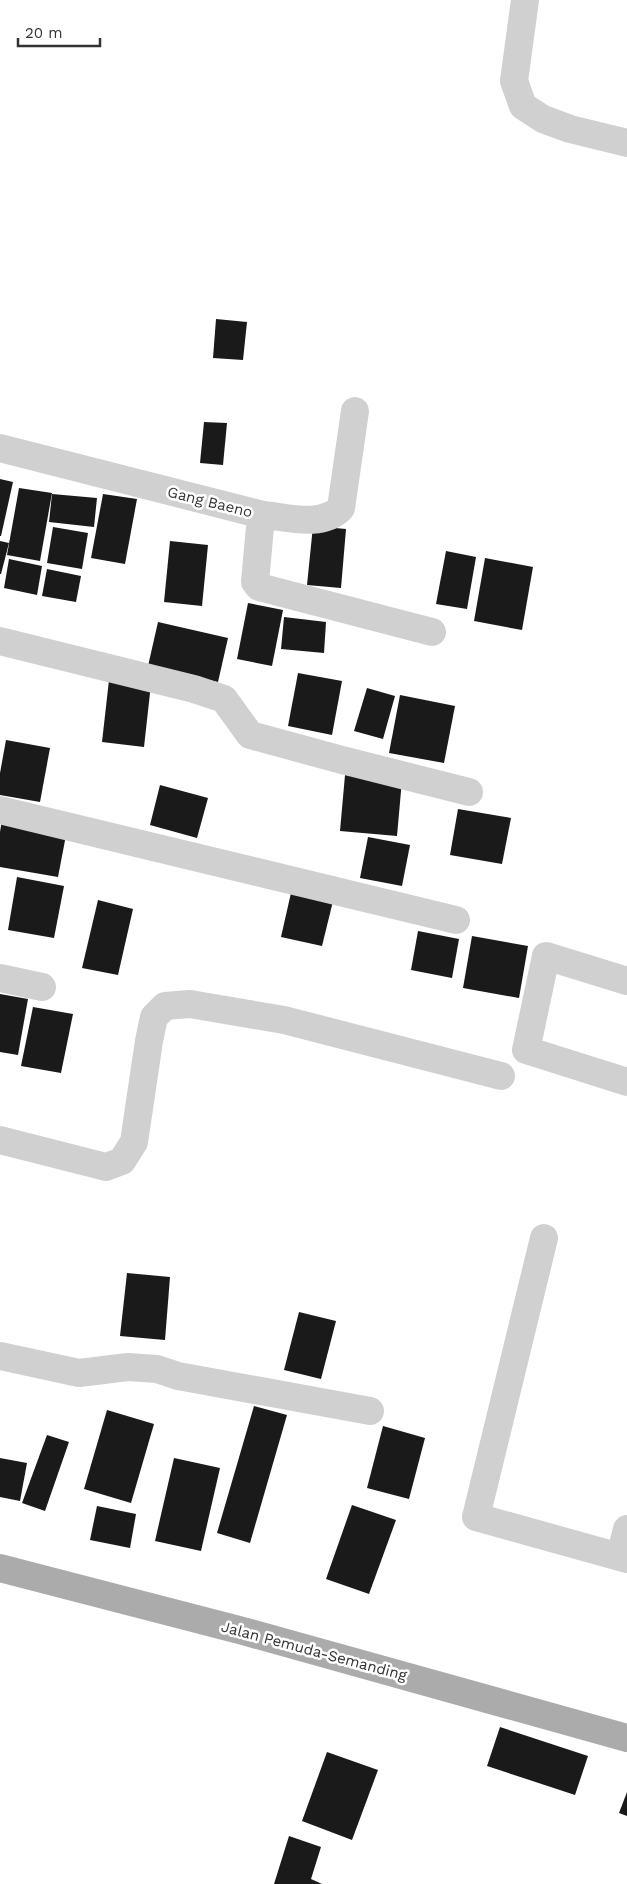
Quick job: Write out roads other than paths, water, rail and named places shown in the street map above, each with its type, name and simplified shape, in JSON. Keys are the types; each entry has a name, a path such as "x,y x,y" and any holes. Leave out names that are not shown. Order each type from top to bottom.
{"main road":[{"name":"Jalan Pemuda-Semanding","path":"0,1568 243,1631 627,1738"}],"street":[{"path":"525,0 514,81 523,106 543,120 570,129 627,143"},
{"path":"263,515 319,520 336,514 340,508 355,411"},
{"name":"Gang Baeno","path":"0,448 263,515 260,527 255,582 259,587 432,632"},
{"path":"0,641 194,689 224,699 250,735 469,792"},
{"path":"0,810 456,920"},
{"path":"627,980 546,956 526,1050 627,1082"},
{"path":"0,978 42,987"},
{"path":"0,1140 106,1167 122,1161 134,1142 154,1017 165,1006 190,1004 284,1020 502,1076"},
{"path":"544,1238 476,1517 623,1558 627,1529"},
{"path":"0,1356 79,1373 128,1367 157,1369 178,1376 370,1411"}]}
